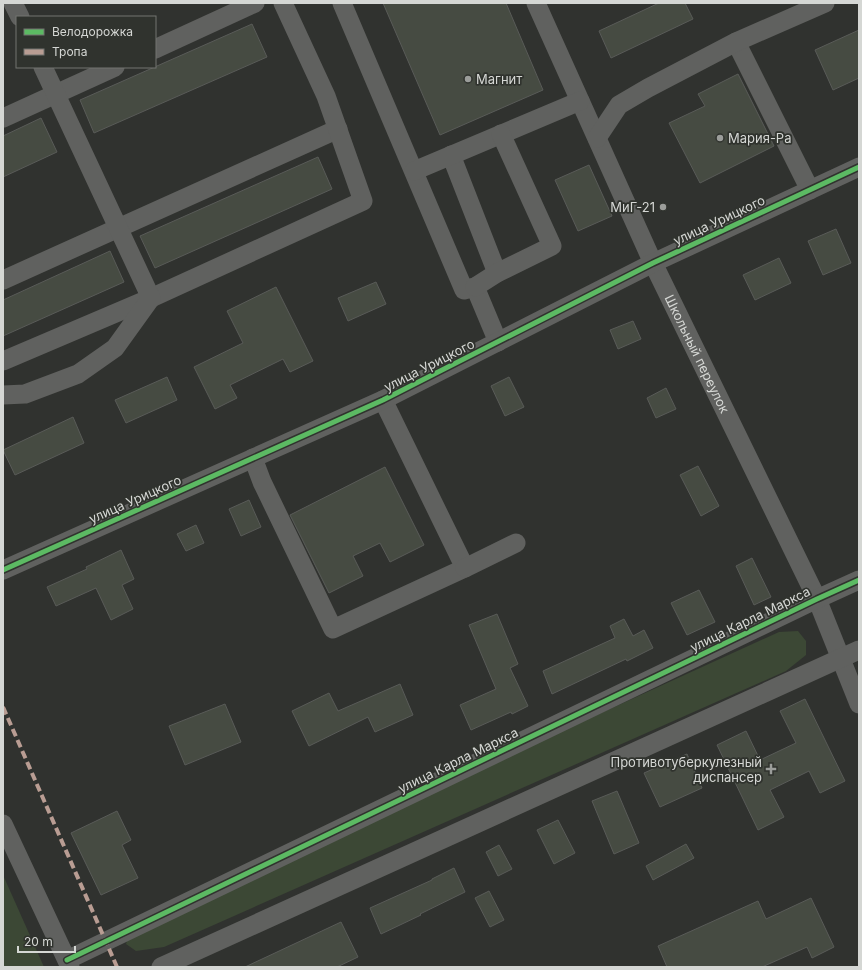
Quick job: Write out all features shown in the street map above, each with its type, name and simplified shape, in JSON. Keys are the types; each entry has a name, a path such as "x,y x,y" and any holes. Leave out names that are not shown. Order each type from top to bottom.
{"street":[{"path":"13,3 20,16"},
{"path":"156,49 255,3"},
{"path":"3,360 151,298 363,201 326,96 283,3"},
{"path":"342,3 464,290 475,287 497,273 552,246 501,134"},
{"name":"Школьный переулок","path":"536,3 653,263 817,599 859,704"},
{"path":"597,138 619,105 736,42 790,10 826,3"},
{"path":"736,42 810,190"},
{"path":"43,68 151,298"},
{"path":"3,118 113,68"},
{"path":"414,171 580,101"},
{"path":"3,280 338,129"},
{"path":"451,155 497,273"},
{"name":"улица Урицкого","path":"3,570 383,400 653,263 859,167"},
{"path":"475,287 498,342"},
{"path":"3,395 26,394 78,374 115,348 151,298"},
{"path":"383,400 465,568"},
{"path":"253,458 262,482 333,629 516,543"},
{"name":"улица Карла Маркса","path":"68,964 817,599 859,580"},
{"path":"161,967 859,650"},
{"path":"3,824 68,964"}],"green space":[{"path":"798,631 806,641 806,655 786,671 164,947 136,951 126,944 129,935 531,745 779,632"},
{"path":"3,875 44,967 3,967"}],"building":[{"path":"383,3 506,3 543,90 440,135"},
{"path":"659,3 685,3 693,19 611,58 599,31"},
{"path":"252,24 267,57 94,133 80,100 152,68 156,68 156,66"},
{"path":"859,30 859,78 833,90 815,50"},
{"path":"738,74 774,146 700,183 669,123 705,106 698,94"},
{"path":"41,118 57,152 3,177 3,136"},
{"path":"318,157 332,189 155,268 140,236"},
{"path":"589,165 612,216 578,231 555,180"},
{"path":"836,229 851,263 823,275 808,241"},
{"path":"110,251 124,282 3,336 3,300"},
{"path":"779,258 791,283 755,300 743,275"},
{"path":"376,282 386,304 348,321 338,298"},
{"path":"276,287 313,361 290,372 283,359 230,385 237,398 215,409 194,367 243,343 227,311"},
{"path":"633,321 641,339 618,349 610,330"},
{"path":"167,377 177,400 126,423 115,400"},
{"path":"509,377 524,407 505,416 491,386"},
{"path":"666,388 676,409 656,418 647,398"},
{"path":"73,417 84,443 15,475 3,450"},
{"path":"698,466 719,506 701,516 680,475"},
{"path":"385,467 424,545 390,562 380,543 353,556 363,576 329,593 290,515"},
{"path":"249,500 261,527 241,536 229,509"},
{"path":"196,525 204,543 186,551 177,534"},
{"path":"121,550 134,579 122,585 133,609 111,620 96,588 56,606 47,587 87,569 86,567"},
{"path":"752,558 771,597 754,605 736,566"},
{"path":"699,590 715,622 687,635 671,603"},
{"path":"497,614 518,664 510,668 528,706 471,730 460,705 496,689 469,625"},
{"path":"624,619 633,636 644,630 653,648 552,694 543,671 615,638 610,626"},
{"path":"400,684 413,715 375,732 368,717 309,746 292,711 329,693 338,711"},
{"path":"805,699 845,781 820,793 809,771 770,790 784,817 758,830 717,745 746,731 760,760 796,743 780,711"},
{"path":"225,704 241,742 185,765 169,726"},
{"path":"687,754 702,788 660,807 644,773"},
{"path":"617,791 639,843 614,854 592,801"},
{"path":"117,811 131,840 122,845 138,878 101,895 71,833"},
{"path":"558,820 575,853 554,864 537,830"},
{"path":"686,844 694,858 653,880 646,866"},
{"path":"499,845 512,869 498,876 486,852"},
{"path":"454,868 465,892 381,934 370,908 432,880"},
{"path":"489,891 504,920 490,927 475,898"},
{"path":"811,898 834,947 812,958 807,947 762,967 667,967 658,946 758,901 766,919"},
{"path":"341,922 358,957 337,967 245,967"}],"marked path":[{"path":"3,707 117,967"}],"cycle path":[{"path":"3,570 383,400 653,263 859,167"},
{"path":"67,960 859,580"}],"place":[{"name":"Магнит","path":"468,79"},
{"name":"Мария-Ра","path":"720,138"},
{"name":"МиГ-21","path":"663,207"},
{"name":"Противотуберкулезный диспансер","path":"771,769"}]}
